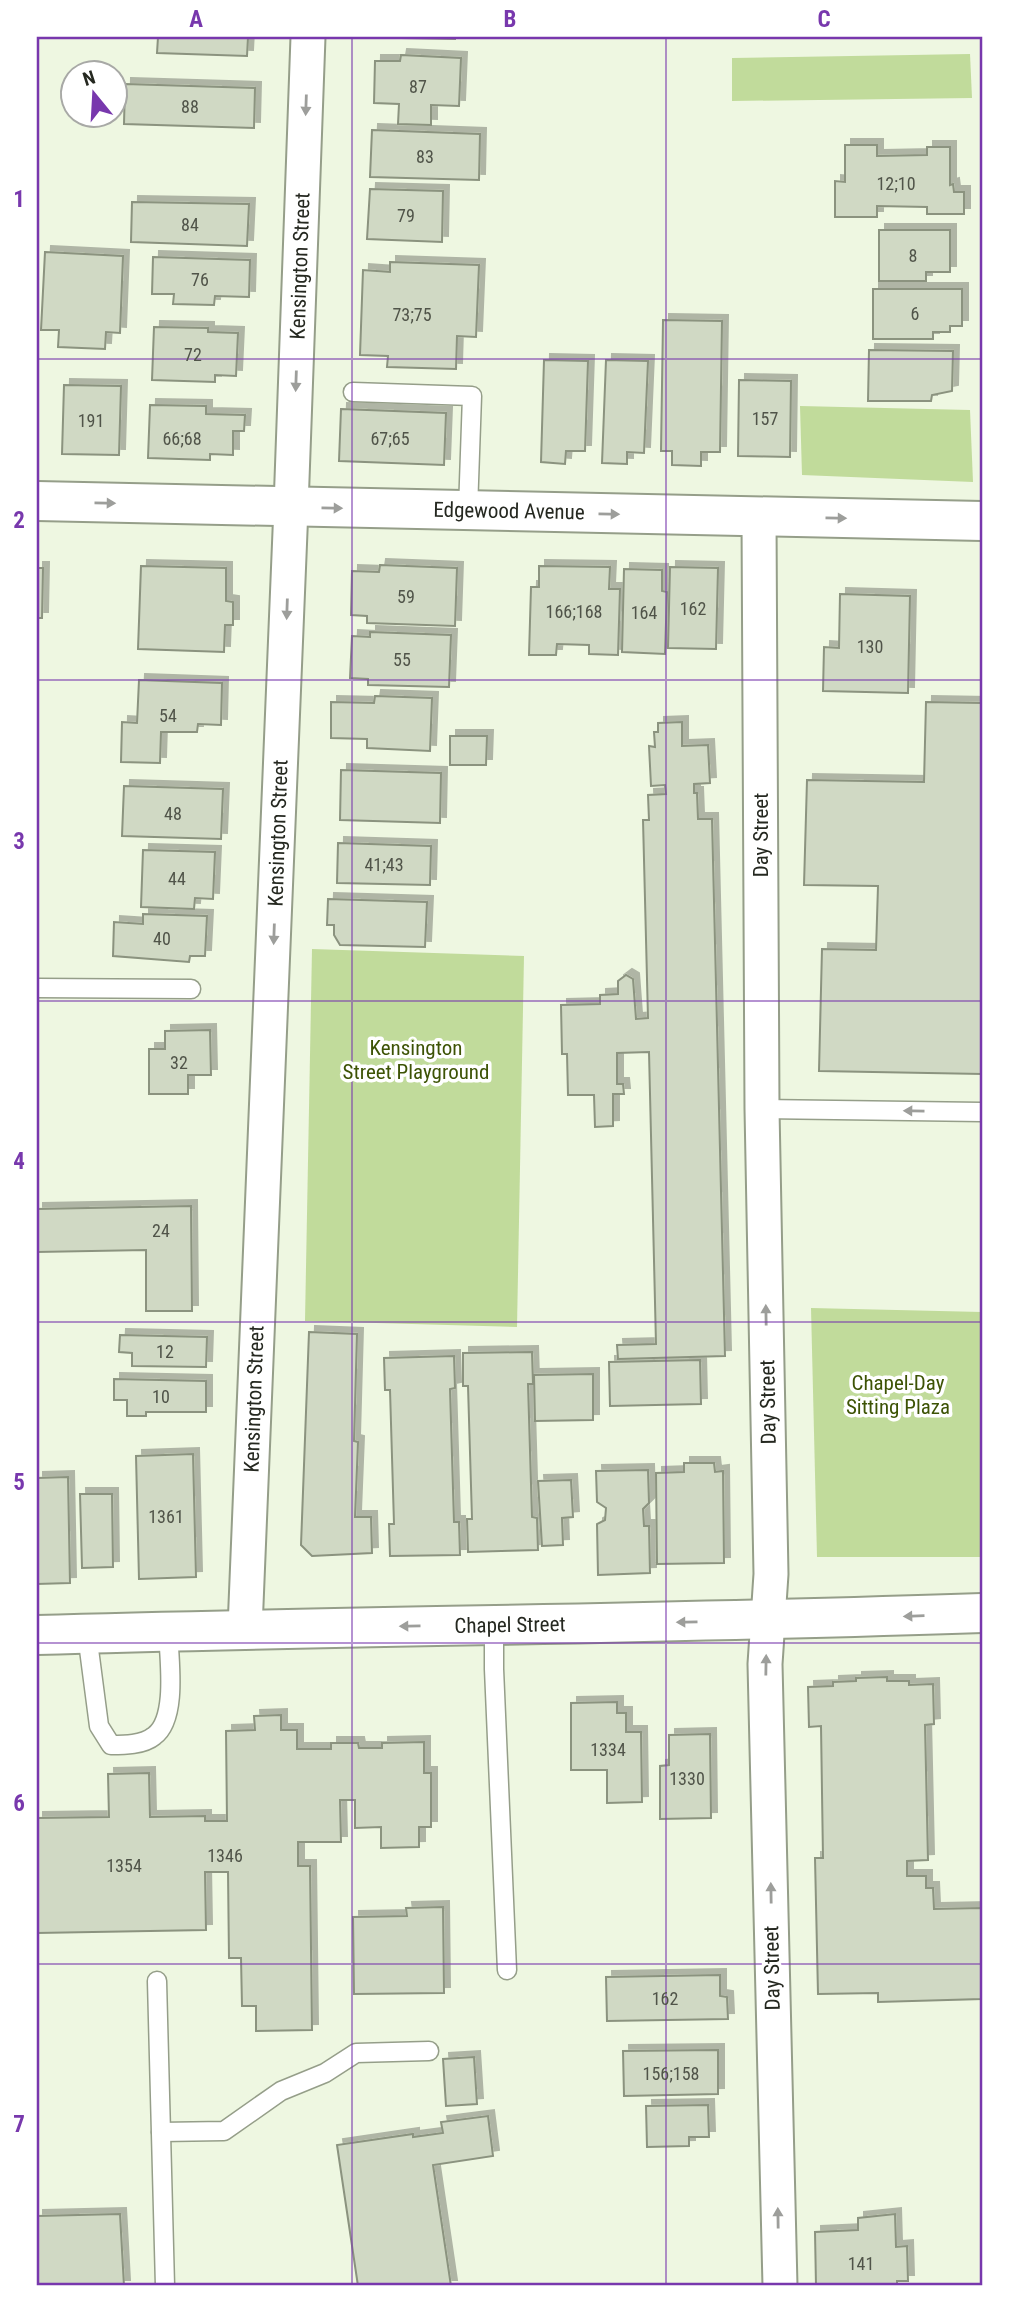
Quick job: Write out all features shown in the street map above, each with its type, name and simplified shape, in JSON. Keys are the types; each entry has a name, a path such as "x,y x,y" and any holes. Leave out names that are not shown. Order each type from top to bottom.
{"main road":[{"name":"Edgewood Avenue","path":"37,501 982,521"},
{"name":"Chapel Street","path":"37,1635 982,1613"}],"street":[{"name":"Kensington Street","path":"245,1629 308,37"},
{"name":"Day Street","path":"759,517 762,1109 771,1574 765,1664 780,2286"}],"lane":[{"path":"354,392 472,396 468,510"},
{"path":"37,988 191,989"},
{"path":"762,1109 982,1112"},
{"path":"494,1625 507,1969"},
{"path":"87,1634 99,1726 111,1745 130,1745 153,1737 166,1722 170,1697 168,1631"},
{"path":"157,1981 165,2286"},
{"path":"161,2132 224,2131 281,2091 325,2073 356,2053 429,2051"}],"green space":[{"path":"970,54 972,98 732,101 732,58"},
{"path":"800,406 970,410 973,482 802,475"},
{"name":"Kensington Street Playground","path":"312,949 524,956 517,1327 305,1321"},
{"name":"Chapel-Day Sitting Plaza","path":"811,1308 982,1312 982,1557 817,1557"}],"building":[{"path":"158,37 248,37 247,56 157,53"},
{"path":"455,37 455,39 402,38"},
{"path":"401,55 461,58 459,106 431,105 431,125 398,124 399,104 374,103 375,61 400,61"},
{"path":"130,84 255,88 254,128 130,124"},
{"path":"372,130 480,134 479,180 370,177"},
{"path":"845,145 877,145 877,156 927,155 927,147 950,147 950,185 953,184 954,192 964,192 964,214 927,214 927,207 877,206 877,217 835,217 835,181 845,182"},
{"path":"370,189 443,191 442,242 367,239"},
{"path":"132,202 249,204 247,246 131,242"},
{"path":"879,230 950,230 950,272 926,272 926,281 879,281"},
{"path":"45,252 123,256 120,333 106,332 105,349 58,347 59,330 41,330"},
{"path":"153,257 250,260 249,297 215,296 214,305 173,304 174,294 152,294"},
{"path":"390,262 479,265 476,337 457,336 456,369 387,367 388,356 360,355 363,270 390,272"},
{"path":"873,289 962,289 962,326 950,326 950,332 933,332 933,339 873,339"},
{"path":"663,320 722,321 720,452 701,452 701,466 672,465 672,451 661,451"},
{"path":"154,327 208,328 208,332 238,333 236,376 215,375 215,382 152,380"},
{"path":"869,350 953,351 952,391 932,395 931,401 868,401"},
{"path":"544,360 588,361 585,451 566,451 565,464 541,462"},
{"path":"606,360 648,361 644,453 627,452 627,464 602,463"},
{"path":"739,380 791,381 790,457 738,456"},
{"path":"64,385 121,386 119,455 62,454"},
{"path":"150,405 206,406 206,414 245,415 244,431 233,431 233,455 210,454 210,460 148,458"},
{"path":"341,409 446,413 444,465 339,461"},
{"path":"380,565 457,568 455,626 367,623 367,616 351,615 352,571 379,572"},
{"path":"141,566 226,568 226,601 233,602 233,625 225,625 224,652 138,649"},
{"path":"539,566 610,567 609,589 620,589 618,655 589,654 589,645 557,644 556,655 529,655 531,587 539,587"},
{"path":"670,567 718,568 716,649 668,648"},
{"path":"37,568 43,568 42,618 37,618"},
{"path":"624,569 662,570 662,591 667,592 665,654 622,652"},
{"path":"840,594 910,596 908,693 823,691 824,647 839,648"},
{"path":"370,632 451,635 449,687 368,685 368,679 350,678 352,636 370,637"},
{"path":"139,680 222,683 221,725 198,724 197,732 161,732 160,763 121,762 122,722 137,723"},
{"path":"375,696 432,698 430,751 367,748 367,739 331,738 331,702 374,703"},
{"path":"926,702 982,703 982,1074 819,1071 822,949 876,950 878,886 804,885 807,780 924,782"},
{"path":"682,722 682,746 708,745 710,783 694,784 694,793 697,793 698,819 712,819 725,1356 618,1359 617,1345 656,1344 649,1052 617,1053 617,1084 623,1084 624,1094 613,1094 613,1126 595,1127 594,1095 568,1095 567,1054 562,1054 561,1005 600,1004 600,995 618,994 618,981 626,975 633,979 636,1019 648,1018 643,820 649,820 648,795 666,794 665,785 651,786 649,746 655,747 654,732 658,732 658,723"},
{"path":"450,736 487,736 486,765 450,765"},
{"path":"341,770 441,773 440,823 340,820"},
{"path":"124,786 223,789 221,839 122,836"},
{"path":"338,843 431,846 430,885 337,883"},
{"path":"143,850 215,852 213,899 195,898 194,909 141,907"},
{"path":"328,899 427,902 425,947 340,945 334,935 334,925 327,925"},
{"path":"143,914 207,916 205,956 190,956 189,962 113,956 114,922 143,924"},
{"path":"210,1030 211,1075 188,1075 188,1094 149,1094 149,1049 165,1049 165,1031"},
{"path":"191,1206 192,1311 146,1311 146,1250 37,1252 37,1209"},
{"path":"309,1332 357,1334 354,1441 358,1442 355,1517 371,1517 372,1553 312,1556 301,1545"},
{"path":"120,1335 207,1337 206,1367 132,1366 132,1353 119,1352"},
{"path":"532,1352 533,1384 528,1384 532,1517 537,1518 538,1550 468,1552 467,1519 472,1519 468,1386 463,1386 463,1353"},
{"path":"454,1356 455,1388 450,1389 454,1522 459,1522 460,1555 390,1556 389,1524 394,1524 390,1390 385,1390 384,1358"},
{"path":"700,1360 701,1404 610,1406 609,1362"},
{"path":"593,1374 593,1420 535,1421 534,1375"},
{"path":"114,1379 206,1381 206,1412 146,1412 146,1416 127,1416 127,1400 114,1400"},
{"path":"193,1454 196,1577 139,1579 136,1456"},
{"path":"684,1463 714,1463 715,1472 723,1471 724,1563 657,1564 656,1473 684,1472"},
{"path":"648,1470 649,1503 643,1509 644,1526 649,1526 650,1573 598,1575 597,1524 605,1520 606,1508 597,1502 596,1471"},
{"path":"68,1477 70,1583 37,1584 37,1478"},
{"path":"571,1480 573,1517 562,1518 563,1545 542,1546 538,1481"},
{"path":"80,1494 112,1494 113,1567 82,1568"},
{"path":"887,1677 887,1681 909,1681 909,1685 933,1684 934,1724 925,1725 928,1860 907,1861 907,1876 926,1876 926,1888 933,1888 934,1909 982,1908 982,1999 878,2002 878,1993 818,1994 815,1858 823,1858 821,1726 809,1727 808,1687 833,1686 833,1682 856,1681 856,1678"},
{"path":"617,1702 617,1713 626,1713 626,1732 641,1732 642,1802 607,1803 607,1770 571,1770 571,1703"},
{"path":"281,1715 281,1730 297,1730 297,1749 331,1749 331,1743 358,1743 359,1748 382,1748 382,1743 424,1742 424,1773 431,1773 431,1827 419,1827 419,1847 381,1848 381,1827 355,1828 355,1800 340,1800 341,1842 298,1842 298,1866 310,1866 312,2030 256,2031 256,2006 242,2006 241,1958 229,1958 228,1872 205,1872 206,1930 37,1933 37,1818 109,1817 108,1774 149,1773 150,1817 205,1816 205,1821 227,1821 226,1731 255,1730 254,1716"},
{"path":"710,1734 711,1818 660,1819 660,1766 669,1765 669,1735"},
{"path":"443,1907 444,1993 354,1994 353,1917 407,1916 406,1908"},
{"path":"720,1975 720,1996 727,1997 728,2019 607,2021 606,1977"},
{"path":"718,2050 718,2094 624,2096 623,2051"},
{"path":"474,2057 477,2104 446,2106 443,2059"},
{"path":"708,2105 709,2137 689,2137 689,2146 647,2147 646,2106"},
{"path":"488,2116 493,2156 433,2165 451,2286 358,2286 337,2145 413,2134 413,2137 443,2133 441,2122"},
{"path":"120,2214 124,2286 37,2286 37,2216"},
{"path":"895,2214 896,2247 907,2246 908,2281 897,2281 897,2286 816,2286 815,2232 858,2230 858,2218"}]}
